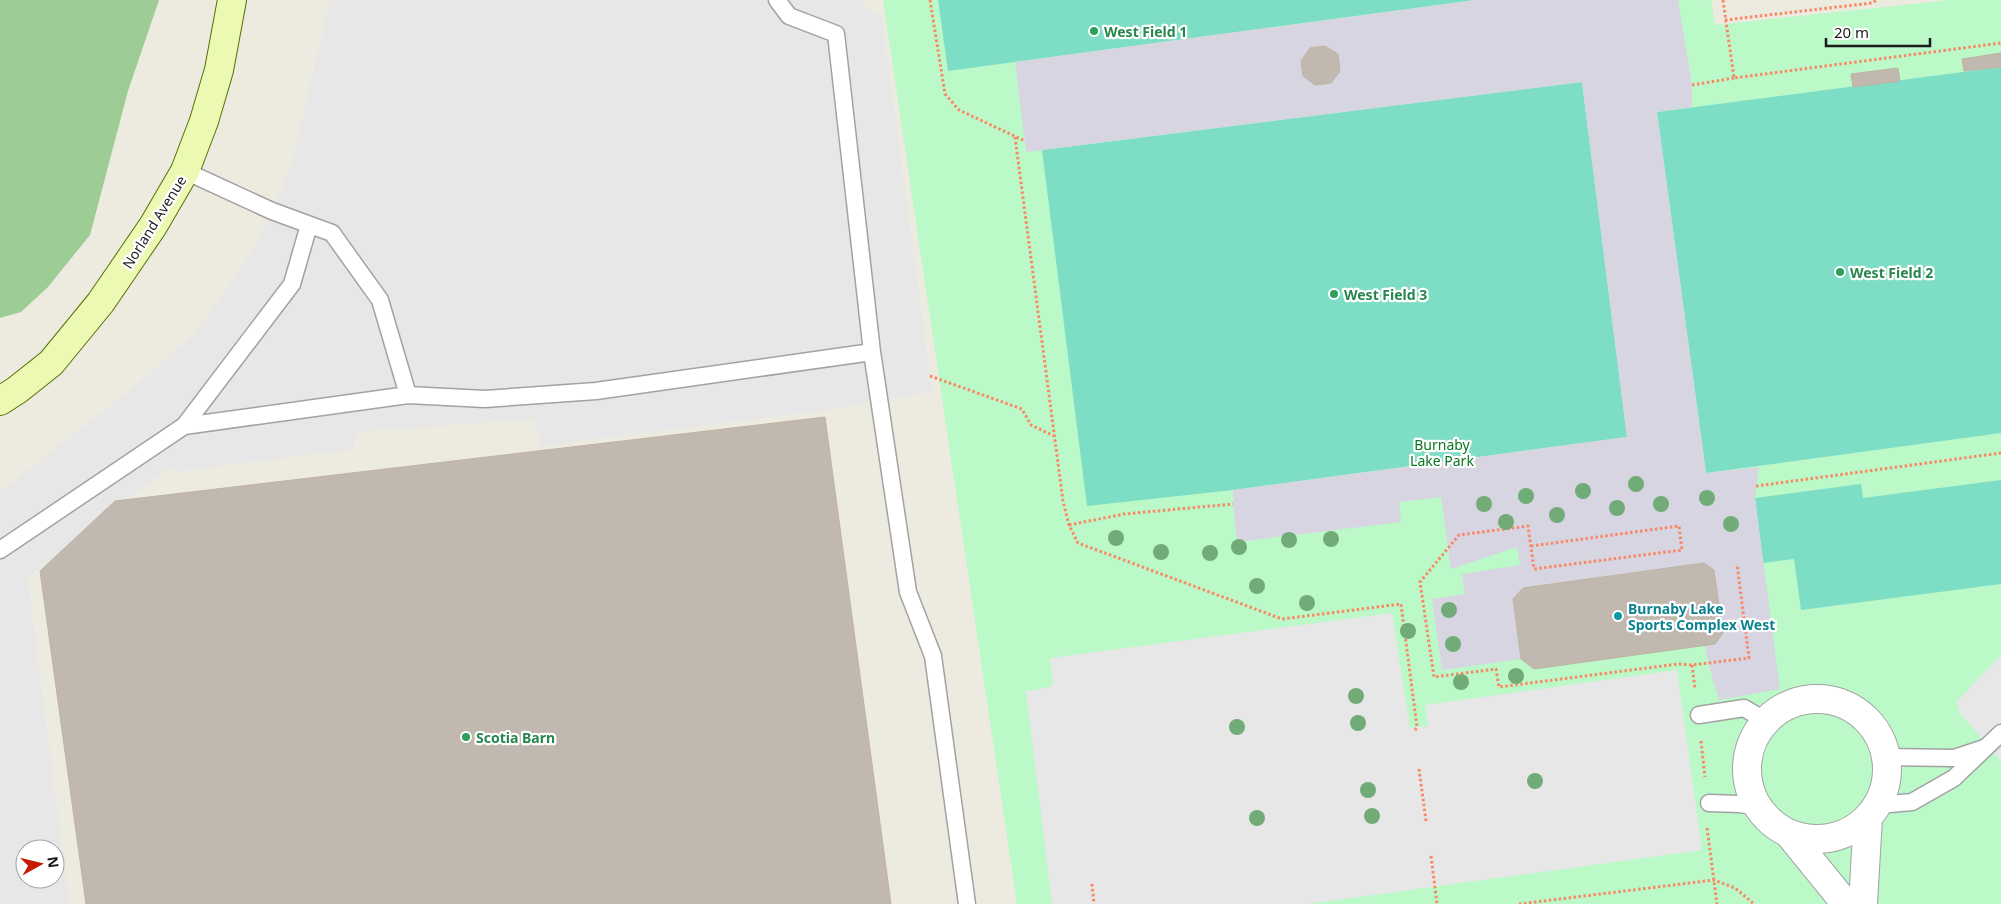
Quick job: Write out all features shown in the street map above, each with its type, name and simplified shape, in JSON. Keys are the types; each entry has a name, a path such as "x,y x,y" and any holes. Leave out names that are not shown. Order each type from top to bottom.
{"street":[{"name":"Norland Avenue","path":"0,401 51,363 101,302 154,226 185,171 204,121 219,70 232,0"},
{"path":"1789,834 1809,839 1830,838 1849,832 1873,811 1887,786 1888,764 1881,741 1869,722 1850,707 1829,699 1806,700 1784,707 1766,721 1752,741 1747,765 1750,788 1758,807 1772,823 1789,834 1846,904"},
{"path":"1863,904 1873,811"}],"lane":[{"path":"777,0 789,16 836,34 872,352 908,592 933,656 967,904"},
{"path":"185,171 272,211 332,233 380,300 408,394"},
{"path":"0,550 184,426 292,284 309,225"},
{"path":"184,426 408,394 485,398 596,391 872,352"},
{"path":"1699,715 1744,708 1766,721"},
{"path":"1873,811 1912,802 1954,778 2001,734"},
{"path":"1885,756 1954,758 1988,747"},
{"path":"1709,803 1740,804 1758,807"}],"path":[{"path":"930,0 945,94 959,110 1025,141"},
{"path":"1723,0 1734,78"},
{"path":"1725,20 1877,0"},
{"path":"1692,85 2001,43"},
{"path":"1015,137 1063,501 1069,525 1078,543 1282,619 1401,604 1417,727 1414,732"},
{"path":"930,376 1022,409 1031,425 1054,436"},
{"path":"1756,486 2001,453"},
{"path":"1069,525 1124,514 1233,504"},
{"path":"1531,546 1679,526 1682,550 1534,570 1528,526 1459,535 1420,582 1434,677 1496,669 1499,688 1678,664 1692,665 1749,658 1737,564"},
{"path":"1692,665 1696,694"},
{"path":"1700,734 1706,783"},
{"path":"1419,769 1426,821"},
{"path":"1707,822 1717,904"},
{"path":"1430,856 1437,904"},
{"path":"1520,904 1714,880 1735,888 1754,904"},
{"path":"1092,884 1094,904"}],"green space":[{"path":"0,0 159,0 128,91 90,235 48,287 21,312 0,318"},
{"name":"Burnaby Lake Park","path":"883,0 1711,0 1715,25 1950,0 2001,0 2001,904 1017,904"},
{"name":"West Field 1","path":"938,0 1475,0 948,71"},
{"name":"West Field 2","path":"2001,67 2001,433 1706,473 1657,112"},
{"name":"West Field 3","path":"1582,82 1627,437 1233,490 1087,506 1042,150"},
{"path":"2001,480 2001,584 1801,610 1794,559 1763,563 1755,498 1861,484 1863,498"}],"shaded area":[{"path":"330,0 858,0 882,18 932,391 829,410 541,446 534,419 355,432 354,449 176,472 171,466 28,578 61,839 15,839 15,889 65,889 65,872 69,904 0,904 0,492 127,393 195,333 257,245 291,167"},
{"path":"1475,0 1678,0 1692,85 1692,107 1657,112 1706,473 1759,467 1755,498 1780,689 1719,700 1705,646 1715,644 1723,633 1714,570 1704,563 1523,588 1513,599 1521,659 1442,670 1432,599 1465,594 1462,574 1520,565 1517,547 1451,569 1441,497 1399,502 1401,522 1237,542 1233,490 1627,437 1582,82 1026,152 1015,62"},
{"path":"1392,613 1410,728 1428,726 1425,705 1677,670 1702,850 1308,904 1052,904 1026,691 1047,688 1053,684 1050,658"},
{"path":"2001,655 2001,761 1960,713 1956,702"}],"building":[{"path":"1325,46 1338,54 1340,71 1331,83 1315,85 1303,76 1301,61 1310,48"},
{"path":"2001,53 2001,67 1964,71 1962,59"},
{"path":"1898,68 1900,81 1853,87 1851,74"},
{"name":"Scotia Barn","path":"825,417 891,904 86,904 40,571 115,501"},
{"name":"Burnaby Lake Sports Complex West","path":"1704,563 1714,570 1723,633 1715,644 1534,669 1521,659 1513,599 1523,588"}],"place":[{"name":"West Field 1","path":"1094,31"},
{"name":"West Field 2","path":"1840,272"},
{"name":"West Field 3","path":"1334,294"},
{"name":"Burnaby Lake Sports Complex West","path":"1618,616"},
{"name":"Scotia Barn","path":"466,737"}]}
